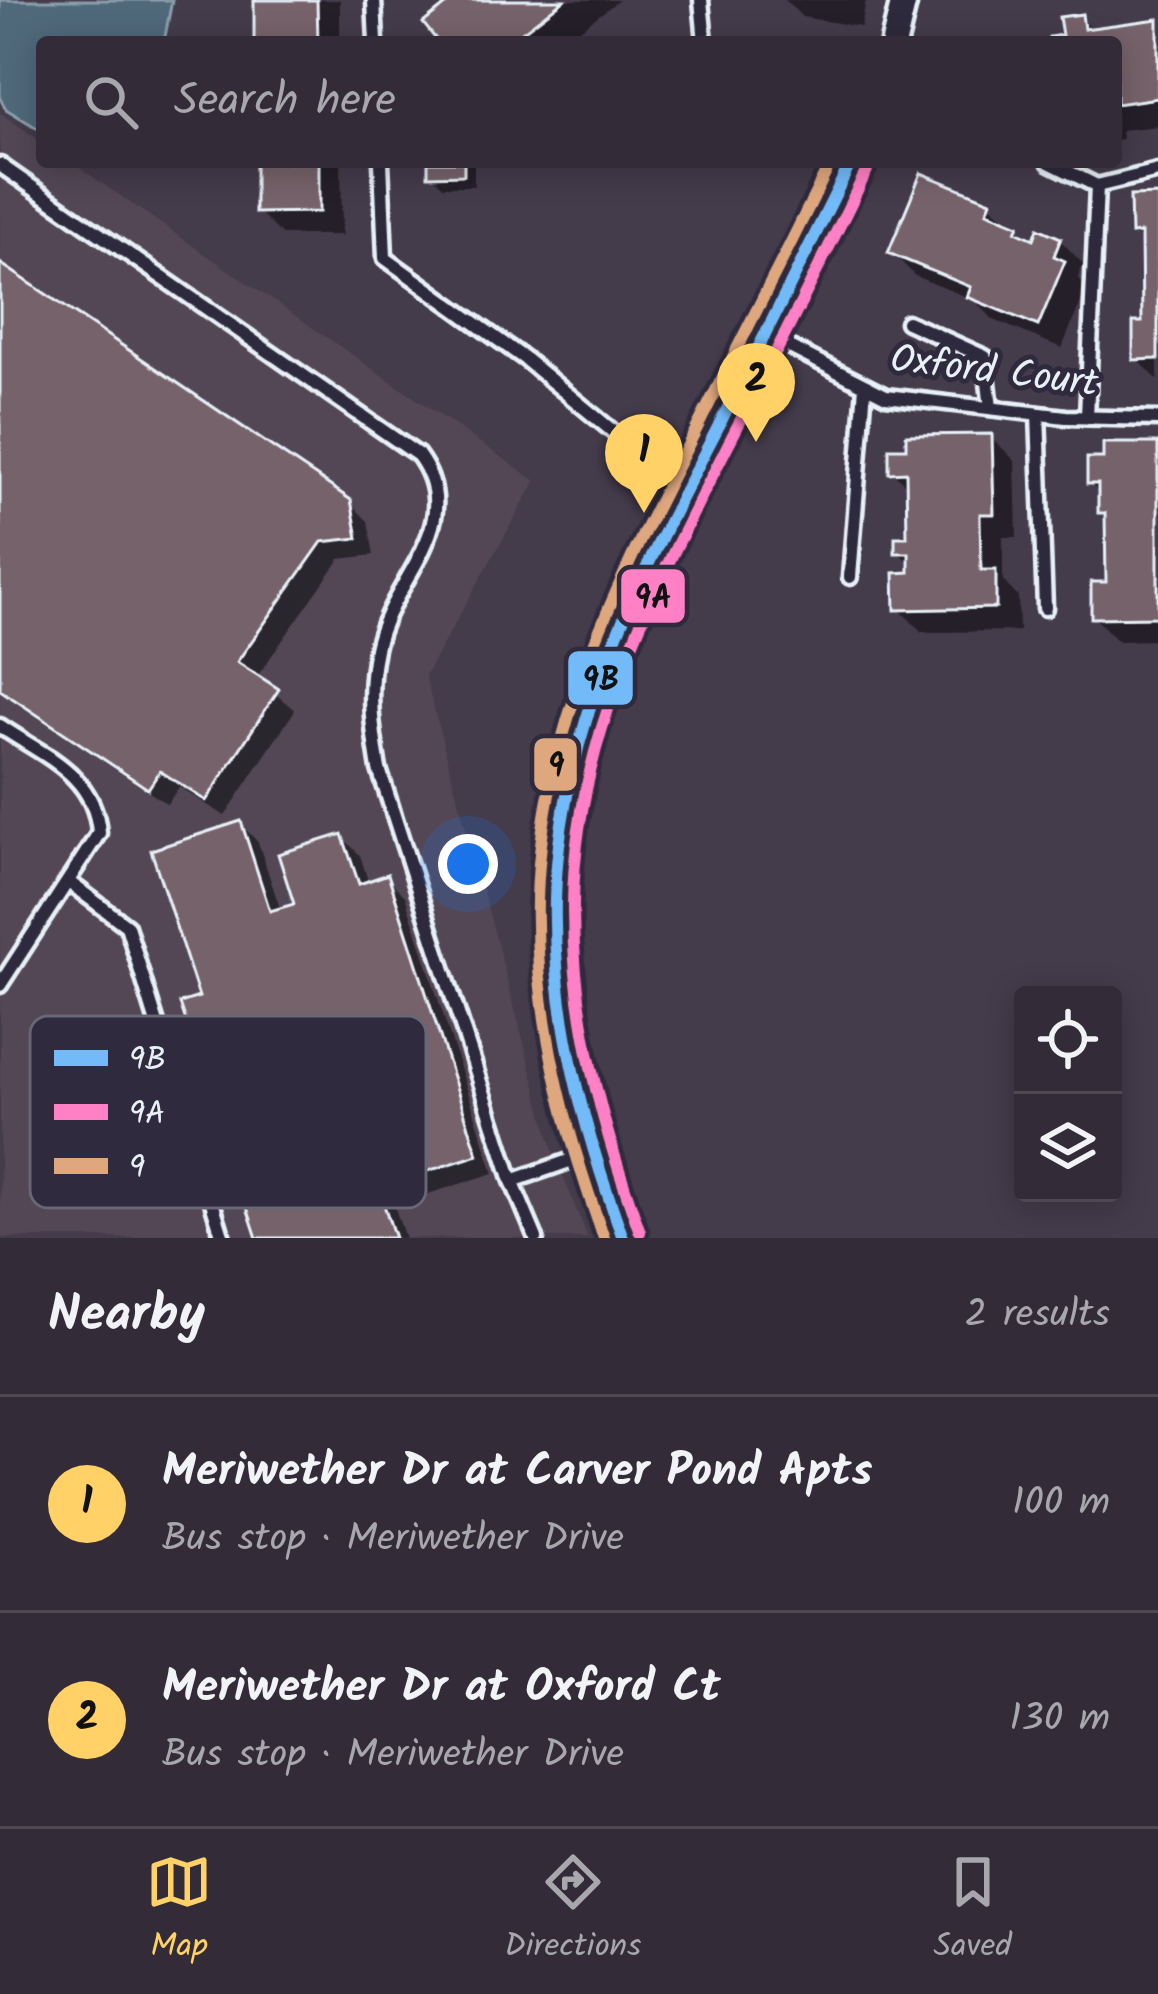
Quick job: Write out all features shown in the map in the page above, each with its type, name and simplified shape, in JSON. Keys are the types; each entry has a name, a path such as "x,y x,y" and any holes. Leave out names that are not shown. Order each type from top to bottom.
{"street":[{"path":"895,36 904,0"},
{"path":"623,1238 592,1153 566,1043 560,986 555,900 560,841 588,704 632,592 848,168"}],"lane":[{"path":"374,0 376,36"},
{"path":"701,0 704,36"},
{"path":"0,165 418,455 431,472 440,511 434,533 395,593 376,646 368,710 379,769 512,1181 536,1238"},
{"path":"381,168 385,258 525,359 685,491"},
{"path":"1061,168 1097,186 1158,171"},
{"path":"1087,417 1097,186"},
{"path":"907,322 985,357 991,408"},
{"name":"Oxford Court","path":"765,334 886,396 1038,414 1158,418"},
{"path":"850,577 865,386"},
{"path":"1038,414 1045,608"},
{"path":"0,726 87,787 98,810 99,833 0,985"},
{"path":"70,883 127,926 155,1016"},
{"path":"512,1181 592,1153"},
{"path":"214,1208 223,1238"}],"shaded area":[{"path":"0,113 36,138 36,168 80,168 536,481 425,676 554,1154 588,1238 0,1238"}],"water":[{"path":"0,0 172,0 165,36 36,36 36,127 6,109 0,98"}],"building":[{"path":"254,0 317,0 318,36 254,36"},
{"path":"452,0 564,0 517,36 433,36 423,23"},
{"path":"1082,14 1084,29 1158,19 1158,98 1122,103 1122,36 1056,36 1062,35 1059,17"},
{"path":"255,168 319,168 319,212 255,213"},
{"path":"428,168 464,168 464,175 428,176"},
{"path":"921,173 991,201 987,212 1019,225 1016,231 1034,239 1038,228 1061,238 1054,256 1065,261 1038,326 967,297 971,287 888,253"},
{"path":"1158,195 1158,359 1133,360 1133,322 1142,322 1141,233 1131,234 1130,196"},
{"path":"0,263 351,500 358,538 322,542 237,662 279,689 206,801 160,771 148,789 0,690"},
{"path":"992,434 994,514 980,514 981,570 996,570 996,608 895,610 894,573 909,572 909,553 895,553 895,537 907,537 906,472 889,473 889,448 906,448 906,435"},
{"path":"1103,443 1158,443 1158,617 1091,618 1091,582 1106,582 1105,513 1098,513 1098,484 1087,484 1087,458 1103,458"},
{"path":"241,821 270,911 294,904 278,854 342,834 359,884 388,874 478,1155 426,1172 426,1016 184,1016 180,1003 199,997 151,850"},
{"path":"247,1208 385,1208 395,1238 257,1238"}],"transit line":[{"name":"9","path":"604,1238 565,1114 541,987 537,900 553,774 570,713 615,594 828,168"},
{"name":"9B","path":"623,1238 573,1072 559,987 555,900 571,776 587,716 632,599 848,168"},
{"name":"9A","path":"640,1232 602,1112 578,989 573,905 588,781 604,721 649,605 867,170"}],"place":[{"name":"Meriwether Dr at Oxford Ct","path":"756,442"},
{"name":"Meriwether Dr at Carver Pond Apts","path":"644,513"}]}
